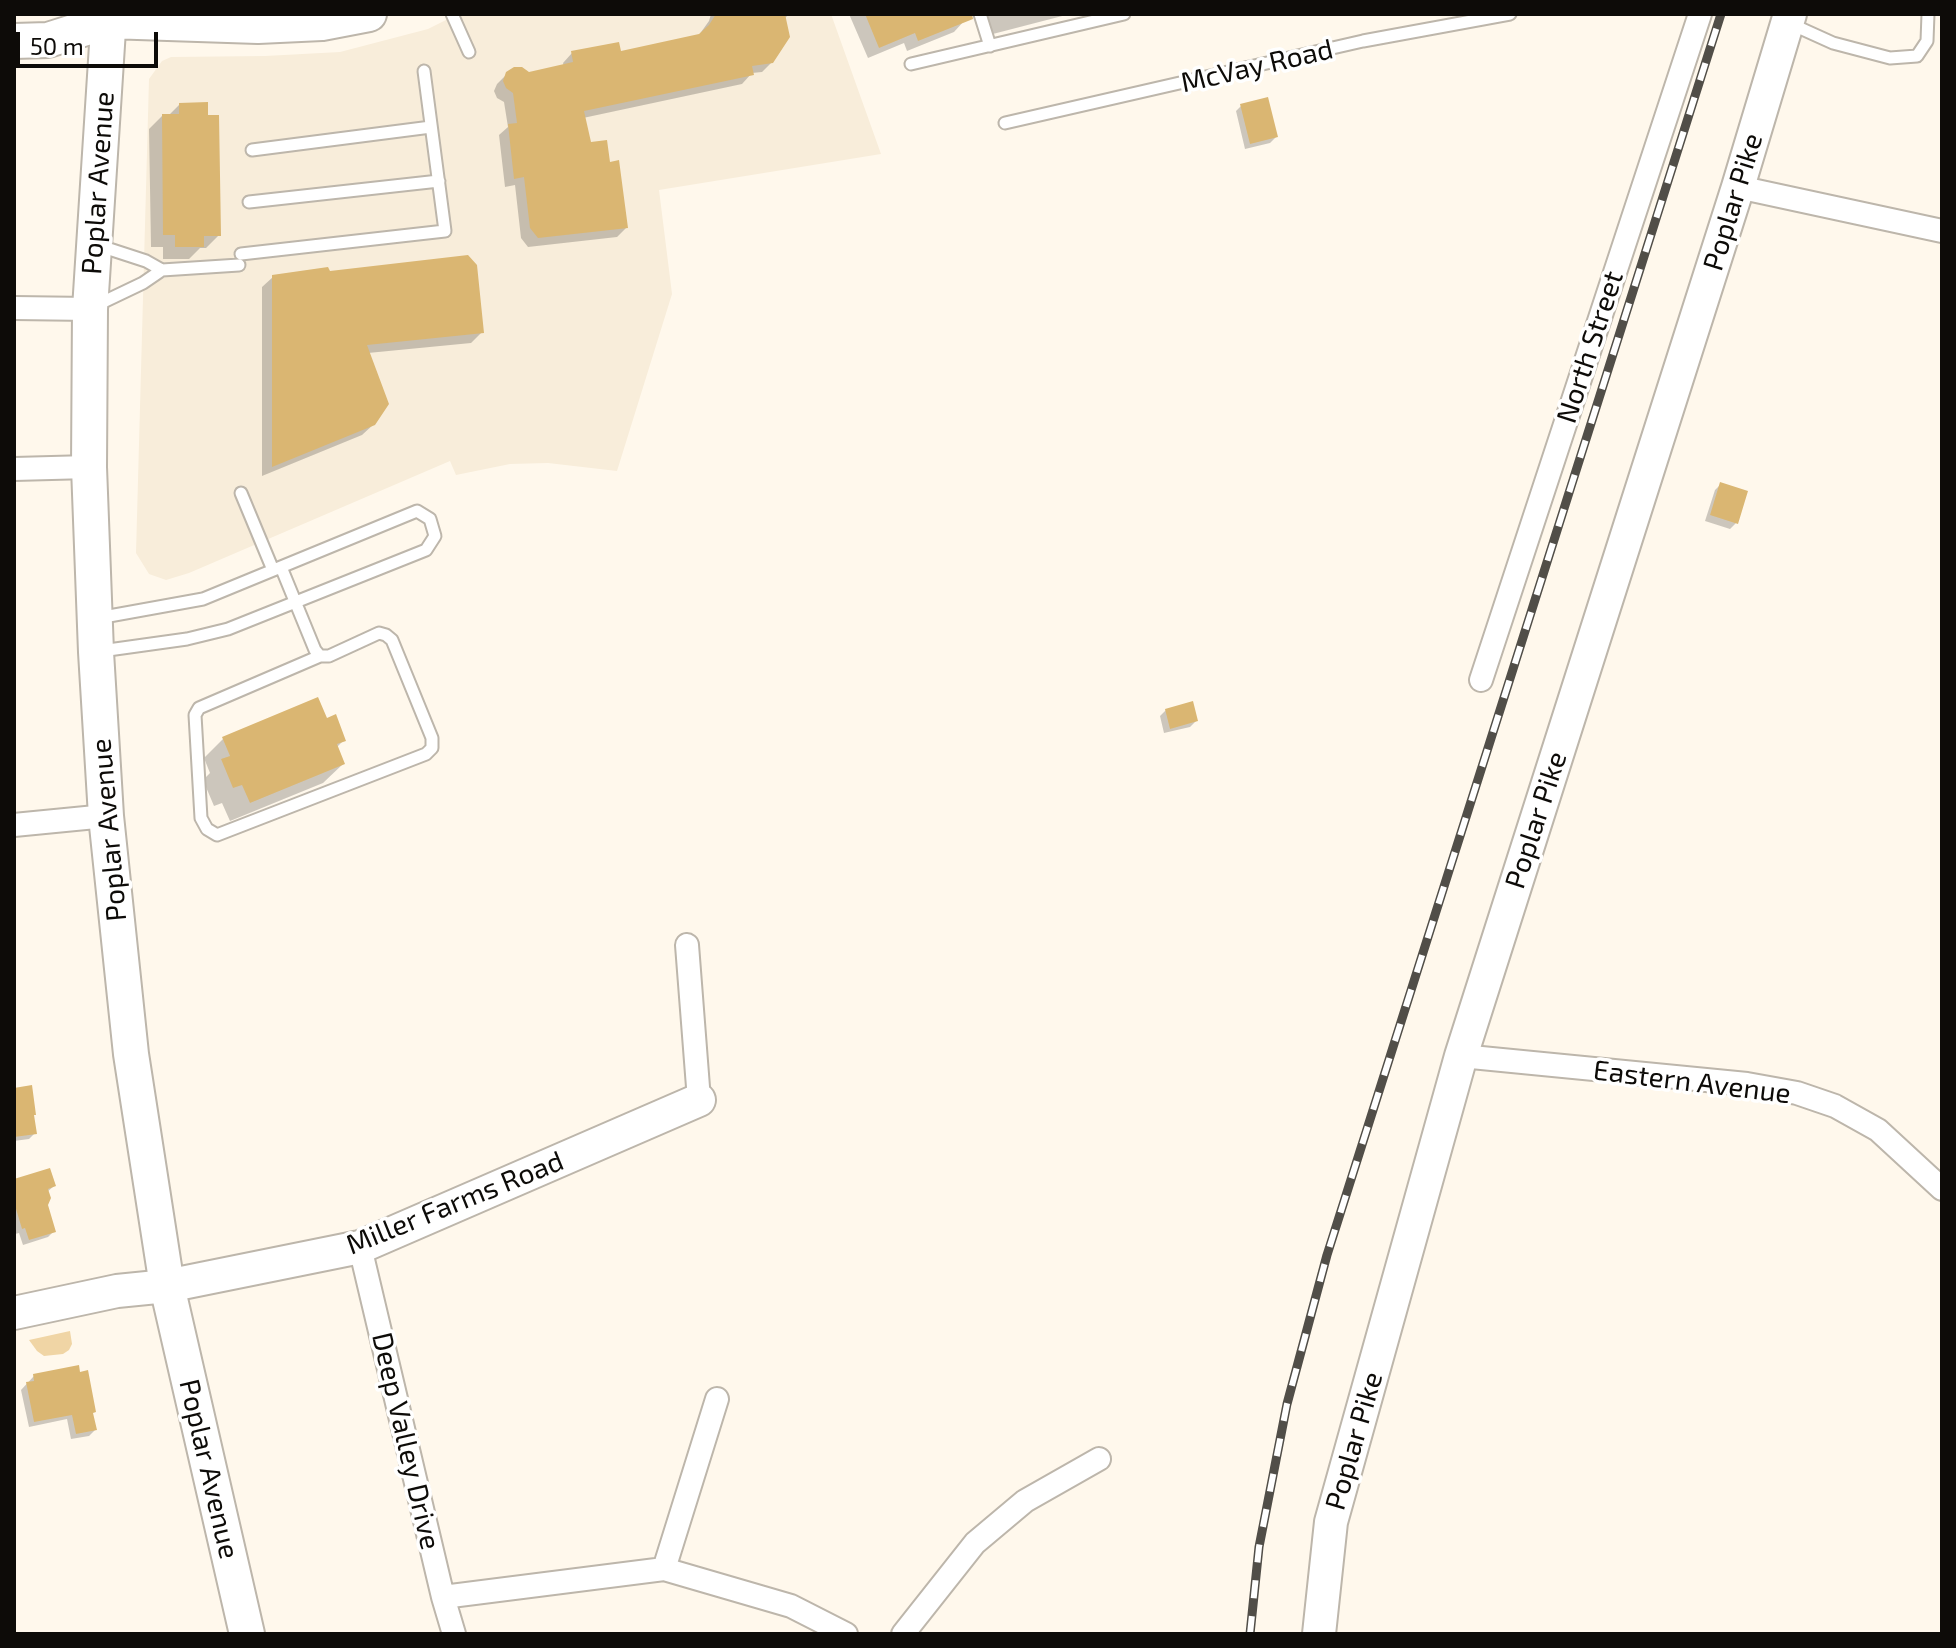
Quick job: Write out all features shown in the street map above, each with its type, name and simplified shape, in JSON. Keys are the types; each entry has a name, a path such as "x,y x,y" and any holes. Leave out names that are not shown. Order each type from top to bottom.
{"main road":[{"path":"14,41 48,40 103,16 258,26 322,23 369,14"},
{"name":"Poplar Avenue","path":"103,16 90,309 89,467 106,816 131,1054 167,1286 247,1634"},
{"name":"Poplar Pike","path":"1319,1634 1331,1522 1461,1056 1738,187 1788,18"},
{"name":"Miller Farms Road","path":"14,1313 360,1247 699,1100"}],"street":[{"name":"North Street","path":"1481,680 1700,14"},
{"path":"1738,187 1942,231"},
{"path":"14,308 90,309"},
{"path":"14,469 89,467"},
{"path":"14,825 106,816"},
{"path":"687,945 699,1100"},
{"name":"Eastern Avenue","path":"1461,1056 1747,1084 1797,1093 1835,1106 1878,1130 1942,1189"},
{"name":"Deep Valley Drive","path":"360,1247 454,1634"},
{"path":"664,1569 717,1399"},
{"path":"903,1634 975,1543 1025,1501 1099,1459"},
{"path":"443,1597 664,1569 791,1606 846,1634"}],"lane":[{"path":"452,14 469,52"},
{"path":"980,14 990,46"},
{"path":"911,64 1124,14"},
{"name":"McVay Road","path":"1005,123 1363,41 1510,14"},
{"path":"1788,18 1833,43 1890,58 1917,56 1927,41 1928,14"},
{"path":"90,309 162,270 445,231 424,71"},
{"path":"252,150 431,127"},
{"path":"249,202 439,181"},
{"path":"94,244 146,261 162,270"},
{"path":"241,493 320,656"},
{"path":"417,511 430,519 435,536 426,550 228,629 187,639 95,635 203,599 417,511"},
{"path":"379,633 386,635 392,640 421,710 432,738 432,748 426,754 217,835 207,829 201,818 199,792 195,715 199,708 320,656 329,656 379,633"}],"shaded area":[{"path":"458,14 831,14 881,154 659,190 672,294 617,471 548,463 510,464 456,475 450,461 189,573 166,580 149,574 136,553 149,79 162,61 171,57 340,52 428,29"},
{"path":"70,1331 72,1344 63,1354 44,1356 29,1340"}],"building":[{"path":"716,14 785,14 790,37 773,63 752,66 754,75 584,111 591,142 607,140 610,162 619,160 628,228 538,238 530,228 524,177 514,179 508,124 517,123 513,93 503,81 506,72 514,67 522,67 529,72 573,62 571,51 619,42 621,51 699,34"},
{"path":"865,14 972,14 973,19 918,41 915,33 879,48"},
{"path":"1268,97 1278,137 1250,144 1240,104"},
{"path":"208,102 208,115 219,115 221,236 204,236 204,247 175,247 175,235 163,235 162,114 179,114 179,103"},
{"path":"468,255 477,265 484,333 367,345 389,404 375,425 272,467 272,275"},
{"path":"1720,482 1748,491 1738,524 1710,515"},
{"path":"318,697 327,718 336,714 346,741 337,744 345,764 250,803 242,785 233,788 221,759 230,756 222,737"},
{"path":"1193,701 1198,721 1170,729 1165,709"},
{"path":"32,1085 37,1134 14,1137 14,1088"},
{"path":"50,1168 56,1186 48,1189 51,1198 48,1205 56,1232 29,1240 25,1228 22,1229 14,1202 14,1179"},
{"path":"79,1365 80,1372 88,1370 97,1430 76,1434 72,1415 34,1422 26,1382 34,1381 33,1374"}],"railway":[{"path":"1250,1634 1259,1547 1287,1404 1327,1255 1721,14"}]}
